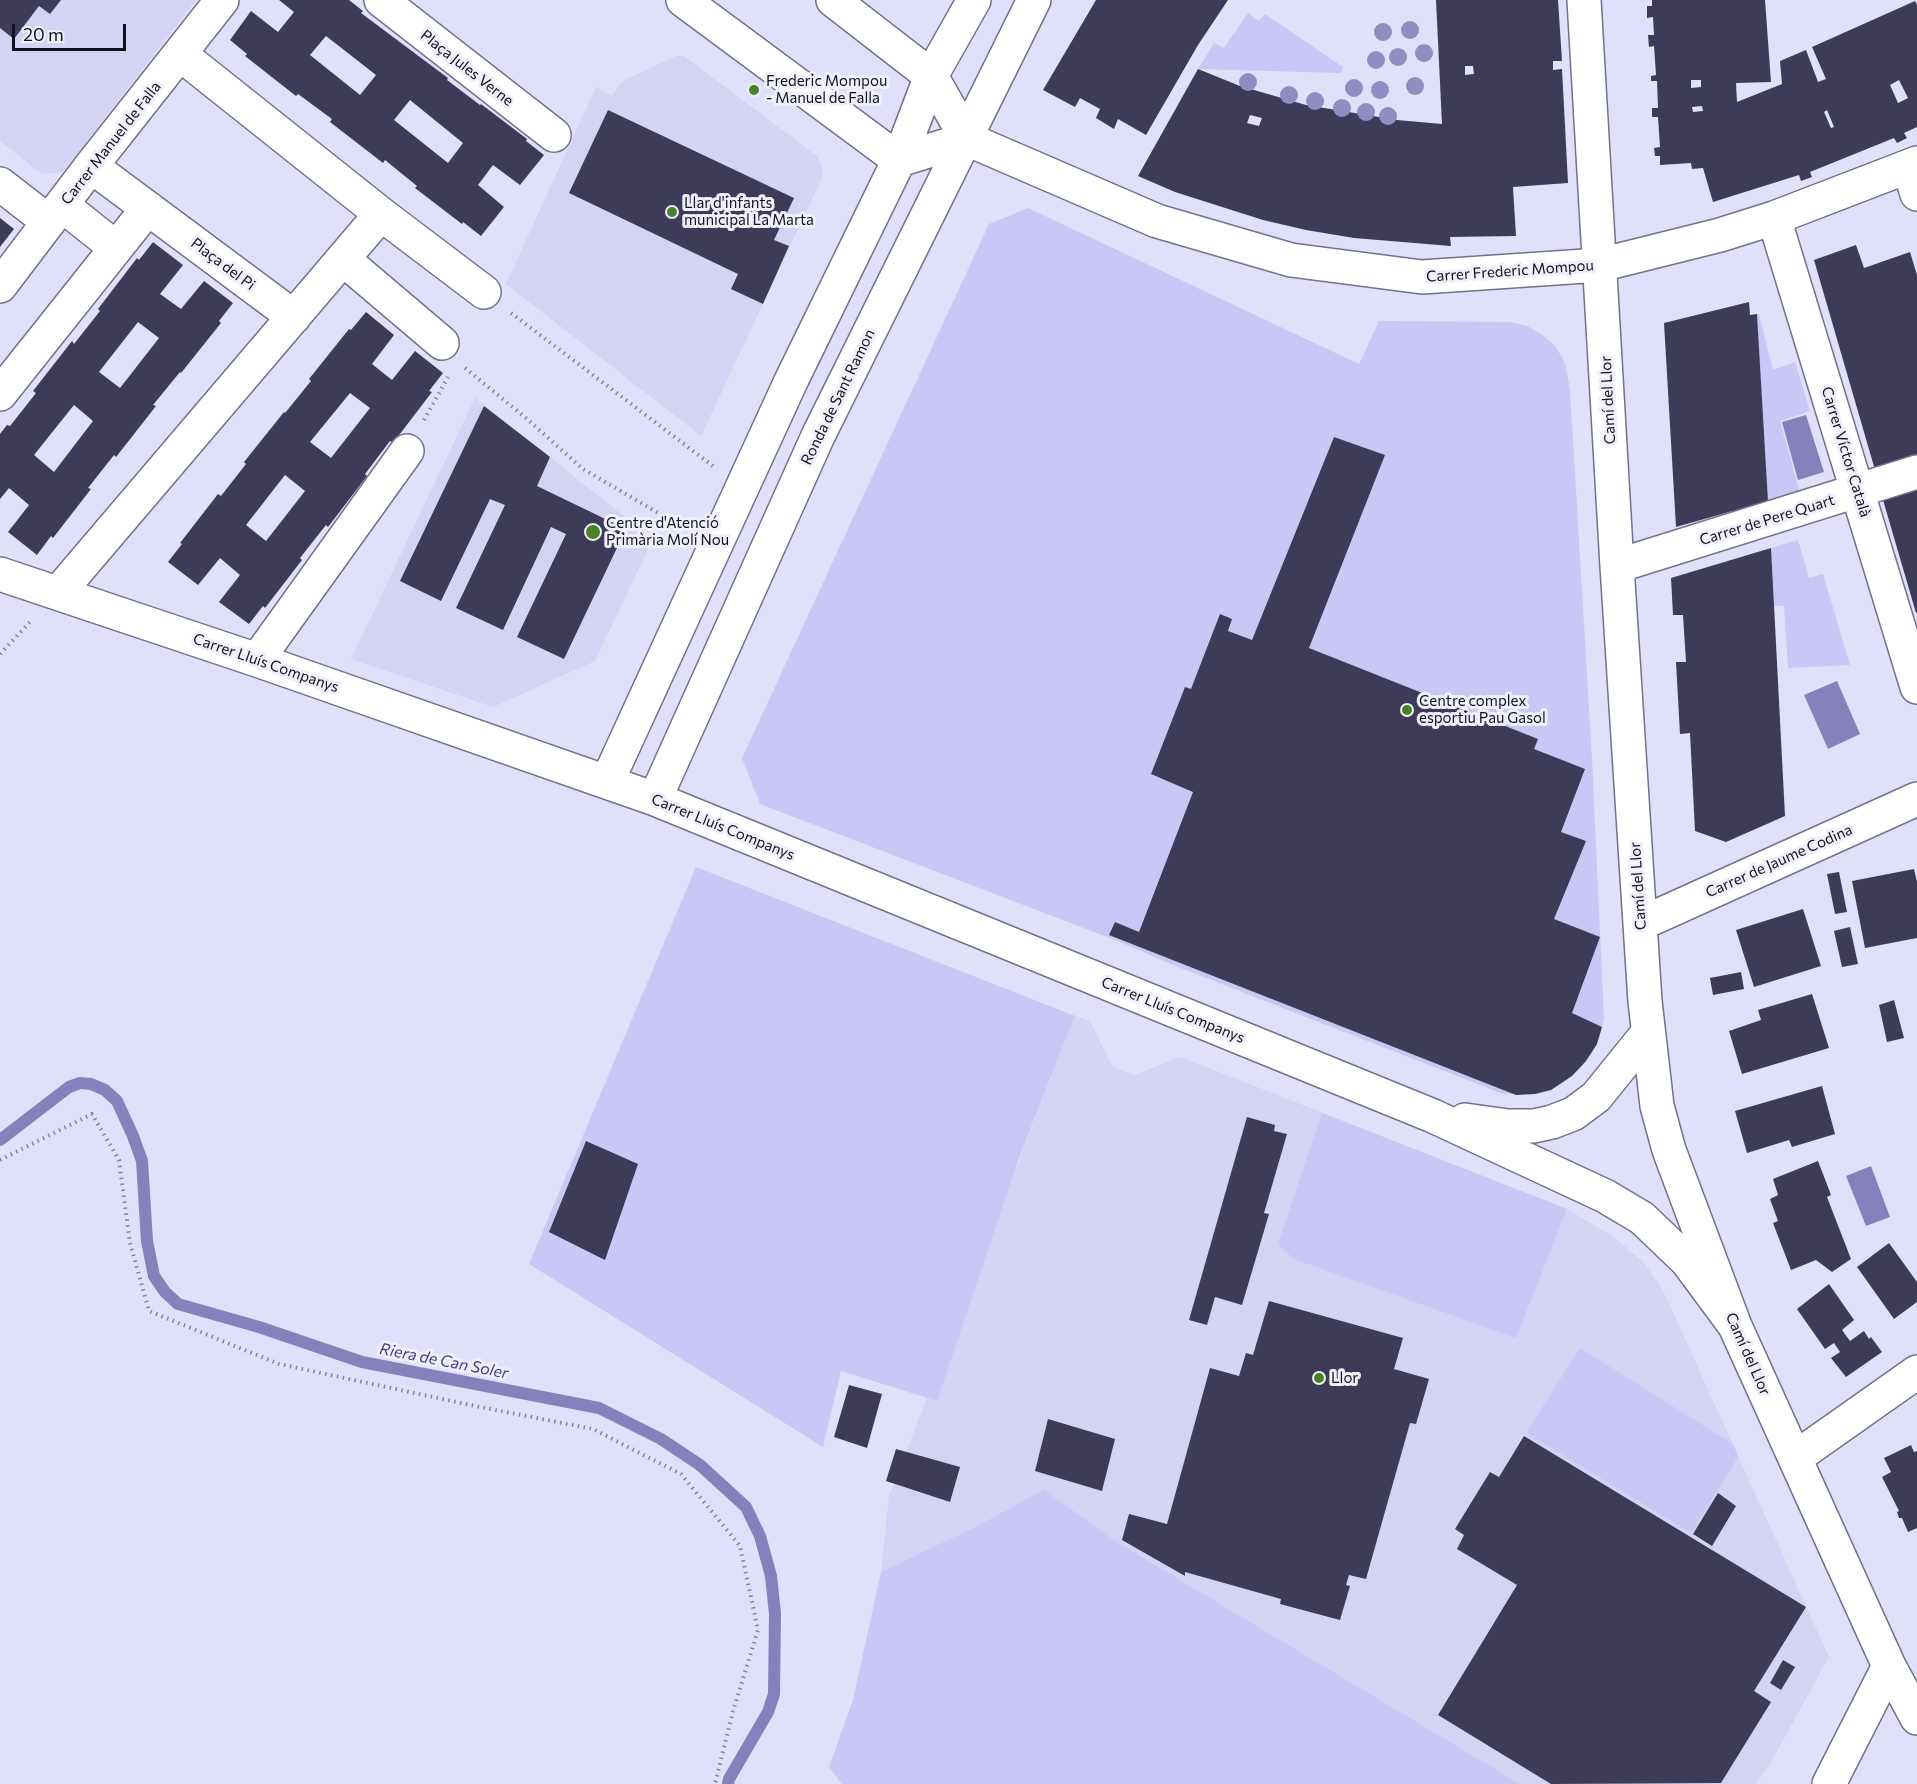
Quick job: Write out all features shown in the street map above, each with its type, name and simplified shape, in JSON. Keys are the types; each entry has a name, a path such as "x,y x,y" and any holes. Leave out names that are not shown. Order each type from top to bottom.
{"street":[{"name":"Carrer Manuel de Falla","path":"0,286 222,0"},
{"name":"Plaça Jules Verne","path":"381,0 554,135"},
{"path":"683,0 899,160"},
{"path":"832,0 931,76 967,139 899,160"},
{"path":"607,782 791,381 899,160 931,76 974,0"},
{"name":"Ronda de Sant Ramon","path":"655,799 818,436 1034,0"},
{"name":"Camí del Llor","path":"1584,0 1647,1034 1657,1106 1669,1150 1735,1326 1889,1666 1917,1718"},
{"path":"180,54 381,214 493,299"},
{"name":"Carrer Frederic Mompou","path":"967,139 1157,221 1291,260 1422,277 1600,265 1720,235 1914,175"},
{"name":"Plaça del Pi","path":"91,166 294,317"},
{"path":"0,184 116,248"},
{"path":"0,394 148,208"},
{"path":"58,592 381,214"},
{"name":"Carrer Víctor Català","path":"1774,218 1917,687"},
{"path":"343,259 450,352"},
{"path":"257,660 407,451"},
{"name":"Carrer de Pere Quart","path":"1617,566 1917,472"},
{"name":"Carrer Lluís Companys","path":"0,574 257,660 655,799 1433,1116 1605,1196 1642,1218 1688,1261 1735,1326"},
{"name":"Carrer de Jaume Codina","path":"1640,924 1917,799"},
{"name":"Carrer Lluís Companys","path":"1433,1116 1508,1126 1534,1126 1552,1122 1572,1114 1596,1097 1647,1034"},
{"path":"1795,1458 1917,1372"},
{"path":"1829,1784 1889,1666"}],"path":[{"path":"493,299 742,488"},
{"path":"407,451 450,352 583,469 715,546"},
{"path":"0,1160 92,1114 119,1160 130,1243 149,1311 279,1364 593,1429 681,1474 741,1545 758,1630 733,1712 715,1784"}],"shaded area":[{"path":"0,0 196,0 63,172 42,174 0,141"},
{"path":"1248,13 1259,21 1265,14 1343,67 1341,73 1198,69 1214,43 1224,48"},
{"name":"Llar d'infants municipal La Marta","path":"676,56 684,56 818,157 823,170 822,178 701,436 506,284 596,87 612,96 625,80"},
{"path":"1028,208 1359,364 1379,321 1510,322 1527,326 1543,335 1556,347 1565,363 1570,390 1592,759 1604,1019 1592,1053 1580,1069 1551,1090 1535,1094 1503,1094 1173,965 1120,942 760,804 742,758 989,224"},
{"path":"1757,314 1759,314 1773,370 1795,362 1810,411 1780,421 1800,493 1768,501"},
{"path":"475,398 653,539 595,661 493,707 351,659"},
{"path":"1806,415 1824,472 1798,480 1782,422"},
{"path":"1798,540 1809,578 1823,574 1850,665 1788,668 1784,606 1774,606 1771,548"},
{"path":"1837,681 1860,734 1828,749 1804,695"},
{"path":"696,867 1075,1016 1019,1158 937,1401 841,1371 823,1447 529,1264"},
{"name":"Llor","path":"1075,1016 1090,1021 1112,1066 1134,1075 1181,1057 1567,1209 1614,1237 1644,1263 1661,1287 1672,1310 1829,1657 1770,1764 1756,1784 1520,1784 1117,1542 1044,1491 881,1572 889,1496"},
{"path":"1322,1113 1567,1209 1516,1338 1294,1259 1278,1244"},
{"path":"1871,1166 1890,1217 1866,1226 1846,1176"},
{"path":"1580,1348 1734,1445 1738,1457 1691,1533 1526,1433"},
{"path":"1044,1490 1117,1542 1520,1784 842,1784 829,1767 853,1700 881,1572 979,1525"}],"building":[{"path":"0,0 61,0 50,14 39,6 14,39 0,28"},
{"path":"279,0 349,0 363,11 361,13 527,139 526,141 544,155 520,185 493,165 478,185 504,207 481,236 415,188 417,186 385,160 383,163 330,122 332,119 298,94 296,96 245,56 247,54 230,40 251,11 278,32 294,12","holes":["326,36 376,75 360,95 310,55","410,100 463,143 448,163 394,120"]},
{"path":"1096,0 1228,0 1198,45 1146,135 1118,119 1114,129 1096,118 1100,109 1080,98 1075,107 1043,90"},
{"path":"1436,0 1558,0 1562,61 1553,61 1553,70 1562,69 1568,183 1513,187 1516,236 1450,237 1451,246 1354,238 1263,220 1175,192 1138,176 1198,69 1240,86 1306,105 1397,120 1442,124","holes":["1465,66 1473,66 1474,74 1465,75","1250,115 1262,118 1259,126 1247,123"]},
{"path":"1652,0 1765,0 1771,82 1736,83 1737,102 1782,84 1780,61 1806,50 1818,82 1826,79 1812,47 1915,1 1917,5 1917,127 1904,133 1907,138 1897,143 1894,138 1810,172 1812,177 1801,181 1799,175 1713,202 1703,168 1692,169 1691,163 1660,165 1660,156 1655,156 1654,148 1660,147 1658,117 1652,117 1652,108 1658,108 1657,81 1651,81 1651,76 1656,75 1654,46 1649,47 1648,35 1654,35 1653,17 1647,18 1647,6 1652,6","holes":["1691,80 1701,80 1701,87 1691,88","1899,80 1908,98 1898,103 1890,85","1702,106 1703,111 1693,112 1692,107","1827,110 1834,127 1831,128 1824,112"]},
{"path":"608,110 794,198 774,240 789,246 763,304 731,289 738,274 569,193"},
{"path":"0,218 14,229 0,247"},
{"path":"153,242 183,265 160,294 181,309 204,281 233,303 219,321 221,323 153,405 156,406 116,457 114,455 88,488 91,489 37,555 8,532 29,505 9,488 0,499 0,434 7,425 10,426 36,393 33,391 72,341 74,344 100,311 98,309 137,258 139,260","holes":["138,322 159,338 120,388 99,372","74,405 93,421 54,472 34,455"]},
{"path":"1856,245 1864,268 1910,252 1917,275 1917,457 1875,470 1814,260"},
{"path":"1749,302 1750,315 1757,314 1768,501 1676,527 1664,323"},
{"path":"366,312 394,335 372,364 392,380 415,351 443,373 429,391 432,392 393,443 390,441 365,474 367,476 328,527 326,525 265,608 263,606 249,624 219,602 240,575 220,558 198,585 168,562 218,494 221,496 246,464 244,462 311,381 309,379 349,329 351,330","holes":["350,393 370,408 331,458 310,442","285,475 305,491 266,541 246,525"]},
{"name":"Centre d'Atenció Primària Molí Nou","path":"484,406 550,457 537,486 626,529 564,659 517,637 566,534 551,527 503,630 456,608 505,505 490,499 441,601 400,581"},
{"name":"Centre complex esportiu Pau Gasol","path":"1334,437 1385,455 1309,648 1538,739 1534,749 1585,769 1561,832 1586,841 1554,919 1600,937 1572,1013 1602,1027 1597,1044 1586,1061 1572,1076 1551,1090 1516,1095 1109,935 1115,922 1139,932 1193,792 1151,774 1185,687 1191,689 1220,614 1232,619 1228,631 1252,640"},
{"path":"1917,483 1917,612 1916,613 1881,493"},
{"path":"1771,548 1785,816 1726,842 1695,831 1690,733 1680,734 1676,662 1686,662 1683,615 1673,615 1671,578"},
{"path":"1914,869 1917,882 1917,938 1865,948 1852,881"},
{"path":"1839,872 1847,912 1835,914 1827,874"},
{"path":"1803,909 1821,966 1754,987 1736,930"},
{"path":"1850,927 1858,964 1842,967 1834,931"},
{"path":"1741,972 1744,989 1713,995 1710,978"},
{"path":"1812,994 1829,1048 1742,1074 1729,1031 1761,1020 1758,1010"},
{"path":"1894,1000 1904,1038 1887,1042 1879,1005"},
{"path":"1822,1086 1835,1134 1792,1147 1789,1140 1747,1153 1735,1111"},
{"path":"1247,1117 1275,1125 1274,1131 1287,1134 1264,1213 1269,1214 1242,1305 1215,1297 1207,1325 1189,1320"},
{"path":"586,1141 638,1164 605,1260 549,1232"},
{"path":"1818,1161 1831,1195 1827,1197 1851,1259 1832,1272 1816,1260 1791,1270 1773,1223 1778,1221 1770,1199 1778,1195 1773,1179"},
{"path":"1889,1243 1917,1282 1917,1302 1894,1319 1857,1267"},
{"path":"1829,1284 1854,1320 1842,1330 1850,1341 1864,1331 1882,1352 1846,1377 1831,1358 1840,1352 1834,1343 1825,1349 1797,1309"},
{"path":"1269,1301 1403,1338 1394,1369 1429,1379 1416,1424 1410,1423 1366,1579 1349,1575 1346,1585 1350,1586 1340,1620 1280,1604 1281,1599 1185,1572 1185,1576 1122,1540 1129,1514 1167,1524 1210,1368 1239,1376 1246,1353 1253,1355"},
{"path":"849,1385 882,1394 867,1448 834,1437"},
{"path":"1048,1419 1115,1439 1102,1491 1035,1471"},
{"path":"1524,1436 1806,1607 1754,1691 1771,1702 1721,1783 1551,1784 1438,1715 1517,1585 1457,1549 1464,1535 1455,1529 1490,1472 1499,1477"},
{"path":"1911,1445 1914,1452 1917,1451 1917,1528 1908,1532 1902,1518 1899,1518 1897,1512 1899,1511 1882,1477 1891,1472 1884,1458"},
{"path":"896,1449 960,1467 950,1502 886,1481"},
{"path":"1718,1493 1736,1506 1712,1546 1693,1534"},
{"path":"1783,1660 1795,1667 1781,1690 1770,1683"}],"waterway":[{"name":"Riera de Can Soler","path":"0,1140 69,1087 80,1083 91,1084 105,1090 117,1101 142,1161 147,1241 154,1276 165,1292 178,1304 259,1327 362,1362 599,1408 661,1439 700,1465 746,1507 760,1536 771,1576 775,1614 774,1694 768,1712 728,1784"}],"place":[{"name":"Frederic Mompou - Manuel de Falla","path":"754,90"},
{"name":"Llar d'infants municipal La Marta","path":"672,212"},
{"name":"Centre d'Atenció Primària Molí Nou","path":"593,532"},
{"name":"Centre complex esportiu Pau Gasol","path":"1407,710"},
{"name":"Llor","path":"1319,1378"}]}
